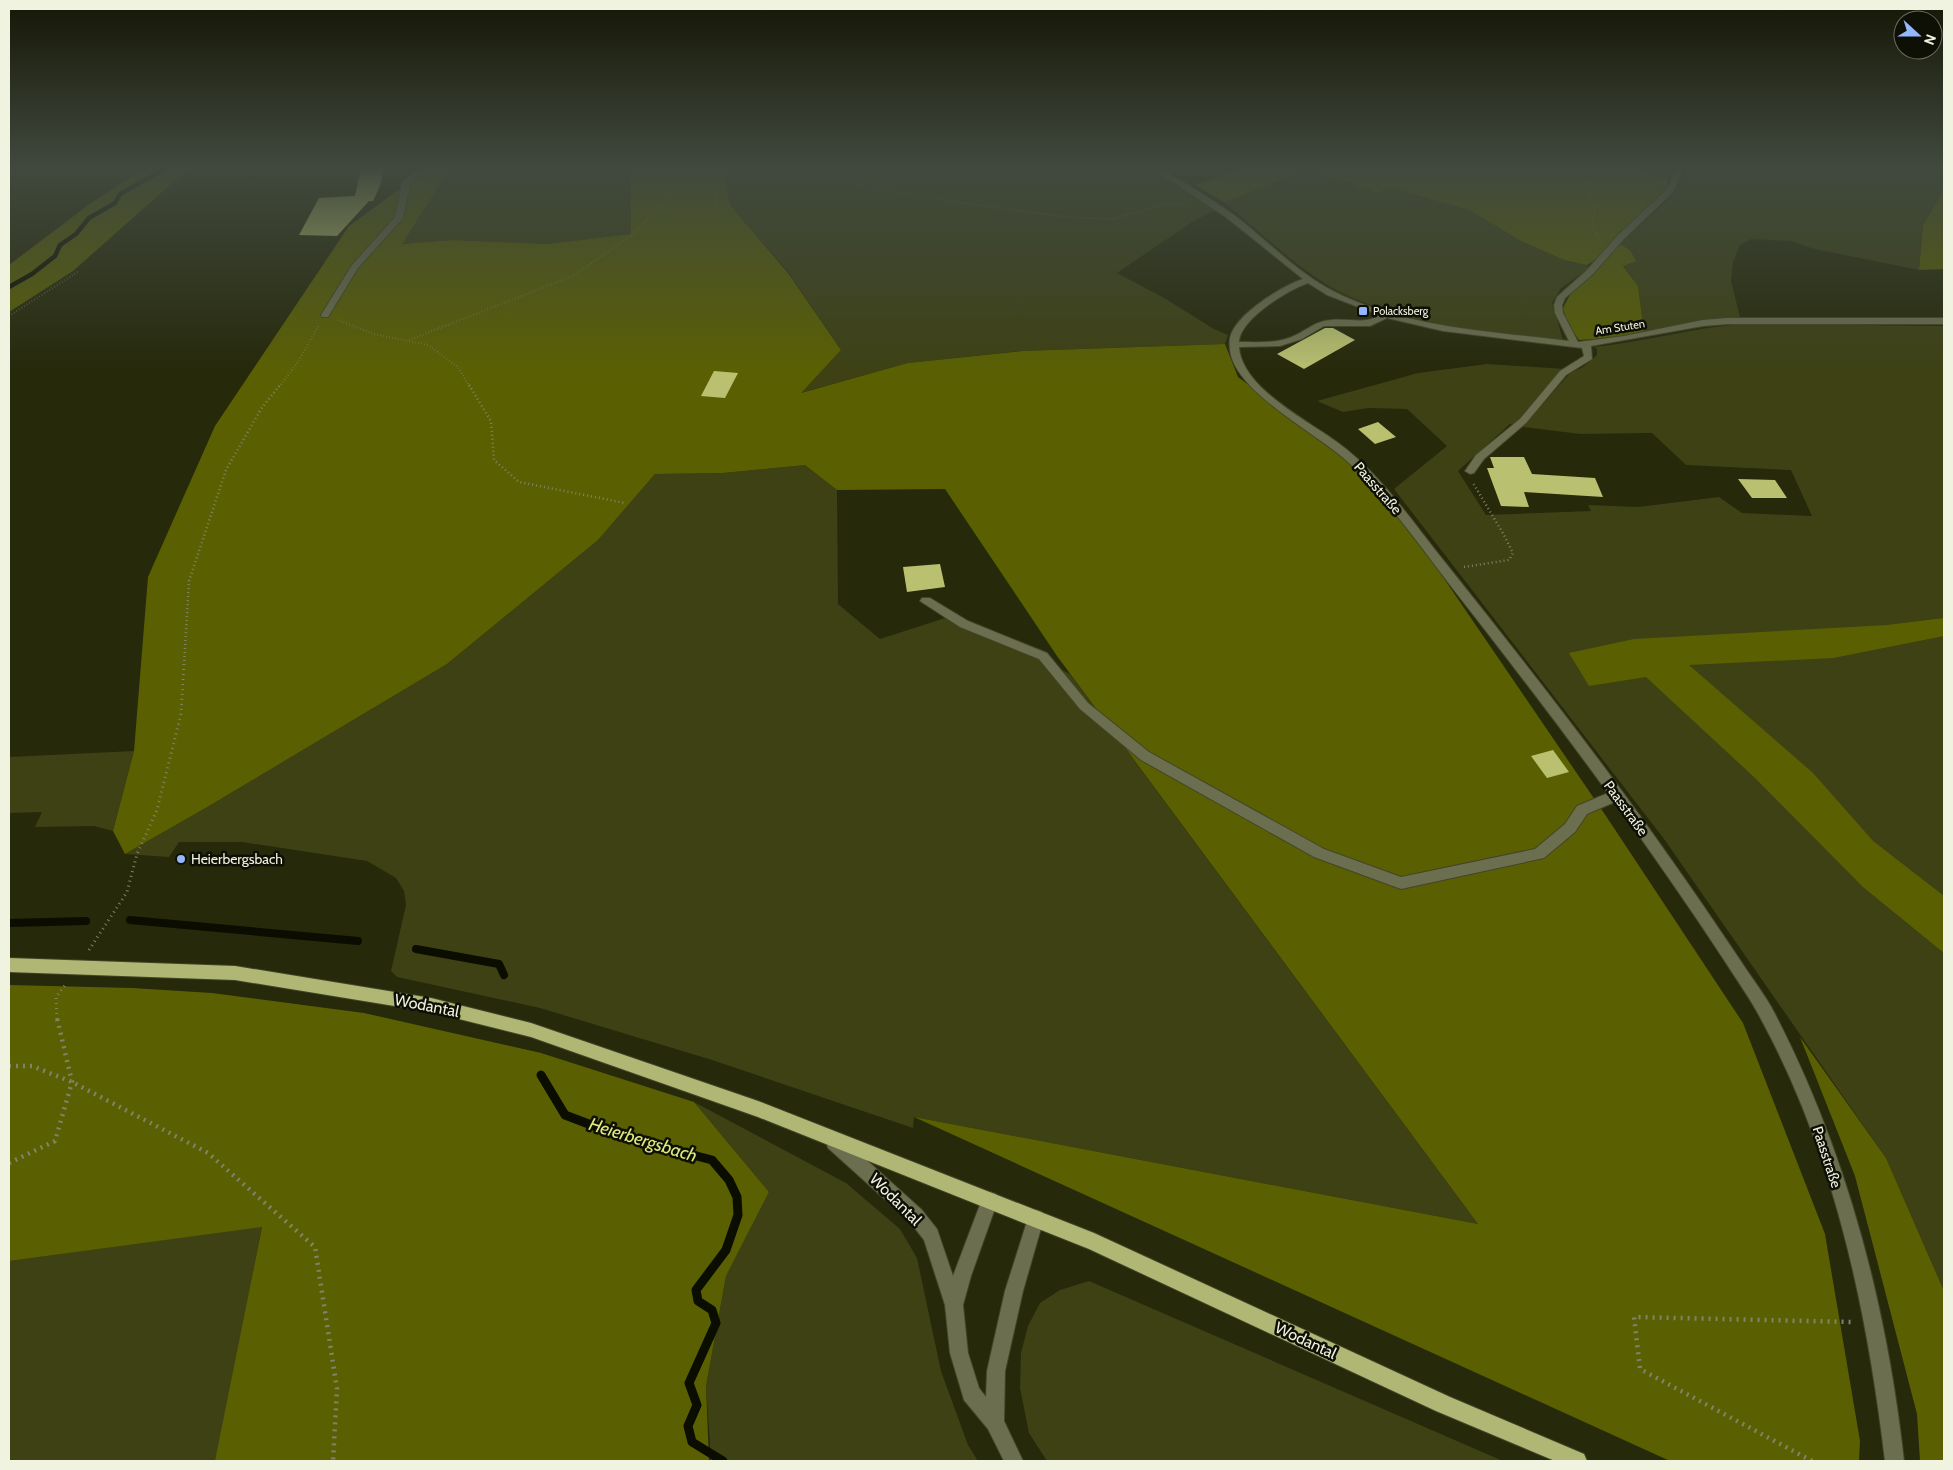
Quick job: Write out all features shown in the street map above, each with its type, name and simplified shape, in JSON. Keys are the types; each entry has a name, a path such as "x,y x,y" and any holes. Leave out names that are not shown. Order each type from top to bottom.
{"main road":[{"name":"Wodantal","path":"9,965 235,973 431,1005 531,1030 749,1106 1036,1218 1094,1242 1443,1404 1577,1461"}],"street":[{"path":"324,315 355,267 382,237"},
{"name":"Am Stuten","path":"1255,237 1309,280 1330,293 1386,315 1443,328 1586,344 1728,321 1944,322"},
{"path":"1575,344 1559,313 1558,305 1561,297 1568,289 1589,273 1623,237"},
{"path":"1309,280 1294,284 1282,291 1243,322 1235,334 1233,344 1255,346 1282,342 1297,339 1323,323 1373,323 1386,315"},
{"name":"Paasstraße","path":"1233,344 1234,353 1240,367 1269,399 1351,458 1382,491 1617,794 1699,909 1770,1020 1814,1116 1852,1236 1873,1323 1888,1400 1895,1461"},
{"path":"1470,471 1480,457 1523,421 1564,373 1589,357 1586,344"},
{"path":"926,601 964,624 1043,656 1084,706 1145,756 1319,853 1401,883 1539,854 1570,828 1582,810 1617,794"},
{"name":"Wodantal","path":"826,1135 888,1189 916,1216 930,1235 954,1304 959,1353 971,1393 995,1422 1014,1461"},
{"name":"Wodantal","path":"954,1304 962,1276 990,1200"},
{"name":"Wodantal","path":"995,1422 996,1371 1014,1291 1036,1218"}],"path":[{"path":"407,341 574,276 630,237"},
{"path":"1596,237 1606,254"},
{"path":"9,316 79,271"},
{"path":"9,1163 55,1141 72,1082 58,1022 56,997 79,966 126,892 137,854 157,810 181,714 189,581 226,470 261,409 298,362 324,315 374,334 428,345 458,368 491,421 494,460 519,482 625,503"},
{"path":"1445,571 1509,560 1512,552 1510,544 1477,494 1470,471"},
{"path":"9,1066 32,1066 72,1082 208,1153 315,1248 337,1389 333,1461"},
{"path":"1812,1461 1640,1369 1634,1318 1873,1323"}],"green space":[{"path":"406,237 609,237 547,244 452,240 401,244"},
{"path":"757,237 1171,237 1117,273 1166,299 1214,329 1228,335 1225,344 1021,351 909,363 800,393 841,350 788,272"},
{"path":"1264,237 1514,237 1564,260 1587,265 1588,269 1561,288 1552,303 1563,340 1451,326 1396,314 1370,305 1329,286"},
{"path":"1628,237 1922,237 1919,270 1815,249 1791,241 1751,239 1740,245 1733,262 1731,281 1740,317 1699,320 1644,332 1638,286 1623,265 1635,261 1630,250 1620,244"},
{"path":"1741,324 1944,326 1944,1291 1886,1158 1664,839 1394,489 1447,446 1407,409 1368,408 1343,412 1317,401 1418,373 1487,364 1566,369 1537,403 1514,425 1510,424 1458,471 1486,515 1591,511 1588,505 1638,507 1719,497 1742,513 1812,516 1791,470 1686,465 1652,433 1580,434 1523,427 1570,373 1583,367 1597,355 1597,349 1594,347"},
{"path":"805,465 837,490 838,604 880,639 945,618 991,640 1047,662 1070,674 1478,1224 914,1117 913,1128 712,1060 540,1008 397,977 391,971 406,905 404,891 396,878 367,861 242,842 179,842 169,857 125,854 447,664 598,540 655,474 723,473"},
{"path":"134,751 113,831 94,826 35,827 42,812 9,813 9,757"},
{"path":"694,1102 846,1183 900,1229 917,1258 941,1371 968,1445 978,1461 711,1461 706,1386 726,1276 769,1192"},
{"path":"262,1226 216,1461 9,1461 9,1261"},
{"path":"1089,1281 1503,1461 1047,1461 1029,1433 1020,1388 1021,1353 1028,1326 1040,1303 1060,1290"}],"shaded area":[{"path":"47,237 112,237 73,271 9,312 9,265"},
{"path":"342,237 407,237 402,244 452,240 547,244 609,237 757,237 788,273 841,350 801,393 908,363 1022,351 1225,344 1238,377 1333,446 1382,497 1432,561 1606,816 1743,1023 1825,1234 1860,1441 1859,1461 1670,1461 914,1117 1478,1224 1057,656 945,489 837,490 805,465 723,473 655,474 598,540 447,664 125,854 113,831 134,751 148,577 215,426"},
{"path":"1514,237 1617,237 1601,256 1587,265 1564,260"},
{"path":"1922,237 1944,237 1944,269 1919,270"},
{"path":"1620,244 1630,250 1636,261 1623,266 1638,286 1644,332 1611,338 1579,340 1567,323 1563,308 1572,291 1593,275"},
{"path":"1944,618 1944,636 1833,658 1689,665 1813,773 1873,841 1944,896 1944,953 1863,887 1754,777 1646,677 1589,686 1569,653 1634,639 1887,625"},
{"path":"9,985 132,988 212,993 364,1013 541,1053 694,1102 769,1192 726,1276 706,1386 709,1461 215,1461 262,1227 9,1261"},
{"path":"1800,1037 1886,1158 1944,1291 1944,1461 1920,1461 1917,1414 1855,1176"}],"building":[{"path":"1325,328 1333,328 1355,340 1304,369 1277,354"},
{"path":"714,371 738,373 725,398 701,396"},
{"path":"1378,422 1396,437 1375,444 1358,429"},
{"path":"1490,457 1524,457 1532,474 1595,478 1603,497 1524,492 1529,507 1501,506 1487,468 1494,468"},
{"path":"1738,479 1775,480 1787,498 1752,498"},
{"path":"940,564 945,587 907,592 903,567"},
{"path":"1553,750 1569,772 1547,778 1531,756"}],"waterway":[{"path":"9,287 32,274 55,256 60,245 72,237"},
{"name":"Heierbergsbach","path":"130,920 358,941"},
{"path":"9,923 86,921"},
{"path":"416,949 499,964 504,975"},
{"name":"Heierbergsbach","path":"541,1075 565,1115 623,1137 712,1160 729,1180 737,1197 738,1215 726,1250 696,1290 698,1301 712,1310 716,1323 689,1383 697,1405 688,1426 692,1442 723,1461"}],"place":[{"name":"Polacksberg","path":"1363,311"},
{"name":"Heierbergsbach","path":"181,859"}]}
